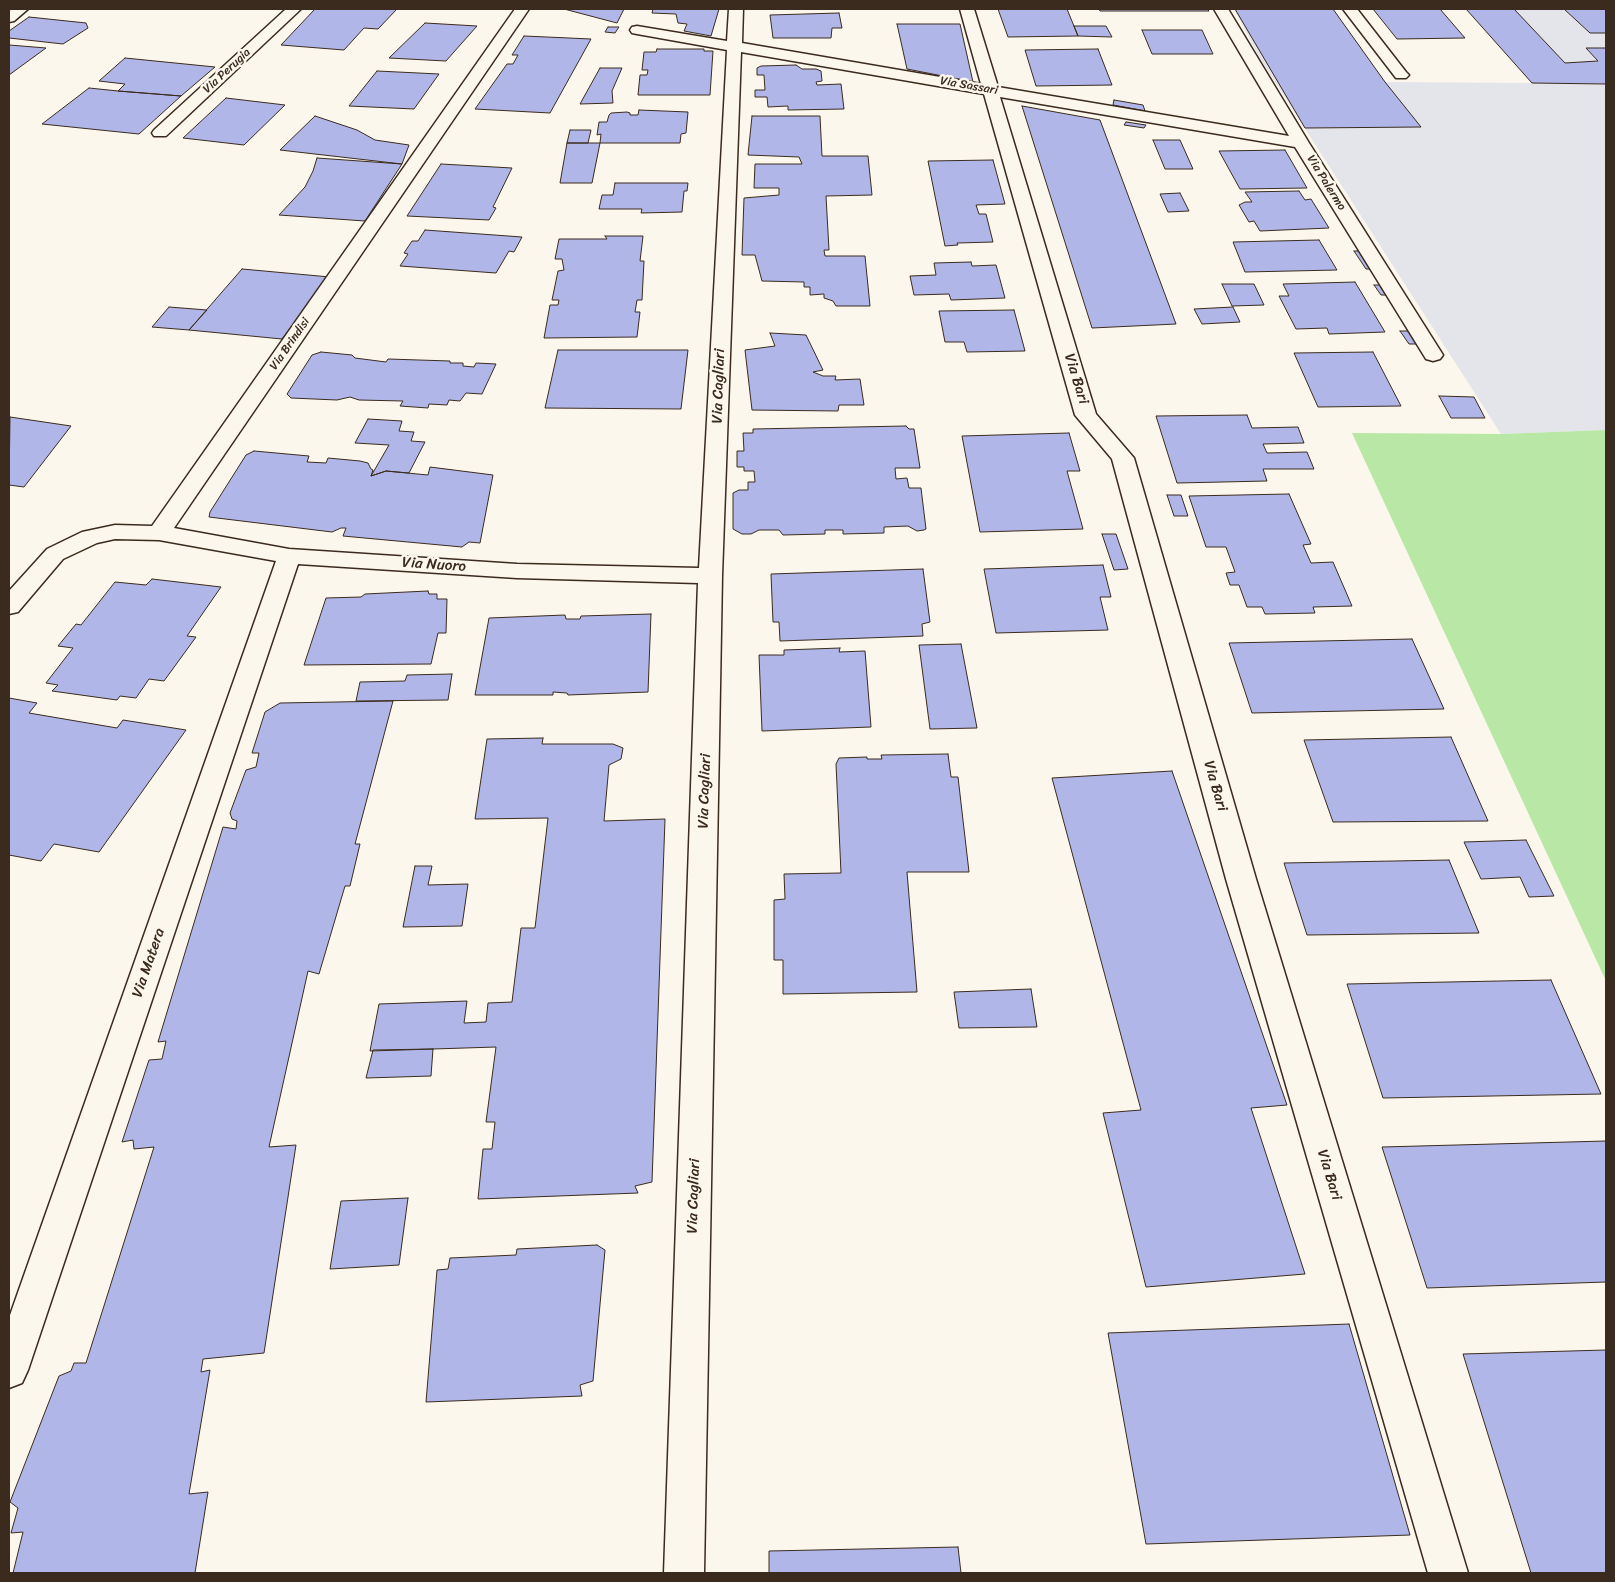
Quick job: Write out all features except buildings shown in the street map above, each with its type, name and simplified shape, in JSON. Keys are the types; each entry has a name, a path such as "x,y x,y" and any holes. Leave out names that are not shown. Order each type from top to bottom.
{"street":[{"name":"Via Perugia","path":"160,133 294,9"},
{"name":"Via Brindisi","path":"159,533 522,9"},
{"name":"Via Cagliari","path":"684,1573 710,576 736,9"},
{"name":"Via Bari","path":"967,9 1086,415 1123,458 1243,888 1448,1573"},
{"name":"Via Palermo","path":"1221,9 1301,143 1433,355"},
{"path":"1350,9 1401,75"},
{"name":"Via Sassari","path":"637,30 1301,143"},
{"path":"9,606 55,554 90,537 115,532 159,533"},
{"name":"Via Nuoro","path":"159,533 289,556 517,571 710,576"},
{"name":"Via Matera","path":"9,1370 289,556"}],"shaded area":[{"path":"1234,9 1333,9 1385,82 1531,83 1466,9 1606,9 1606,430 1501,434 1259,57"}],"green space":[{"path":"1606,430 1606,981 1352,433 1501,434"}]}
